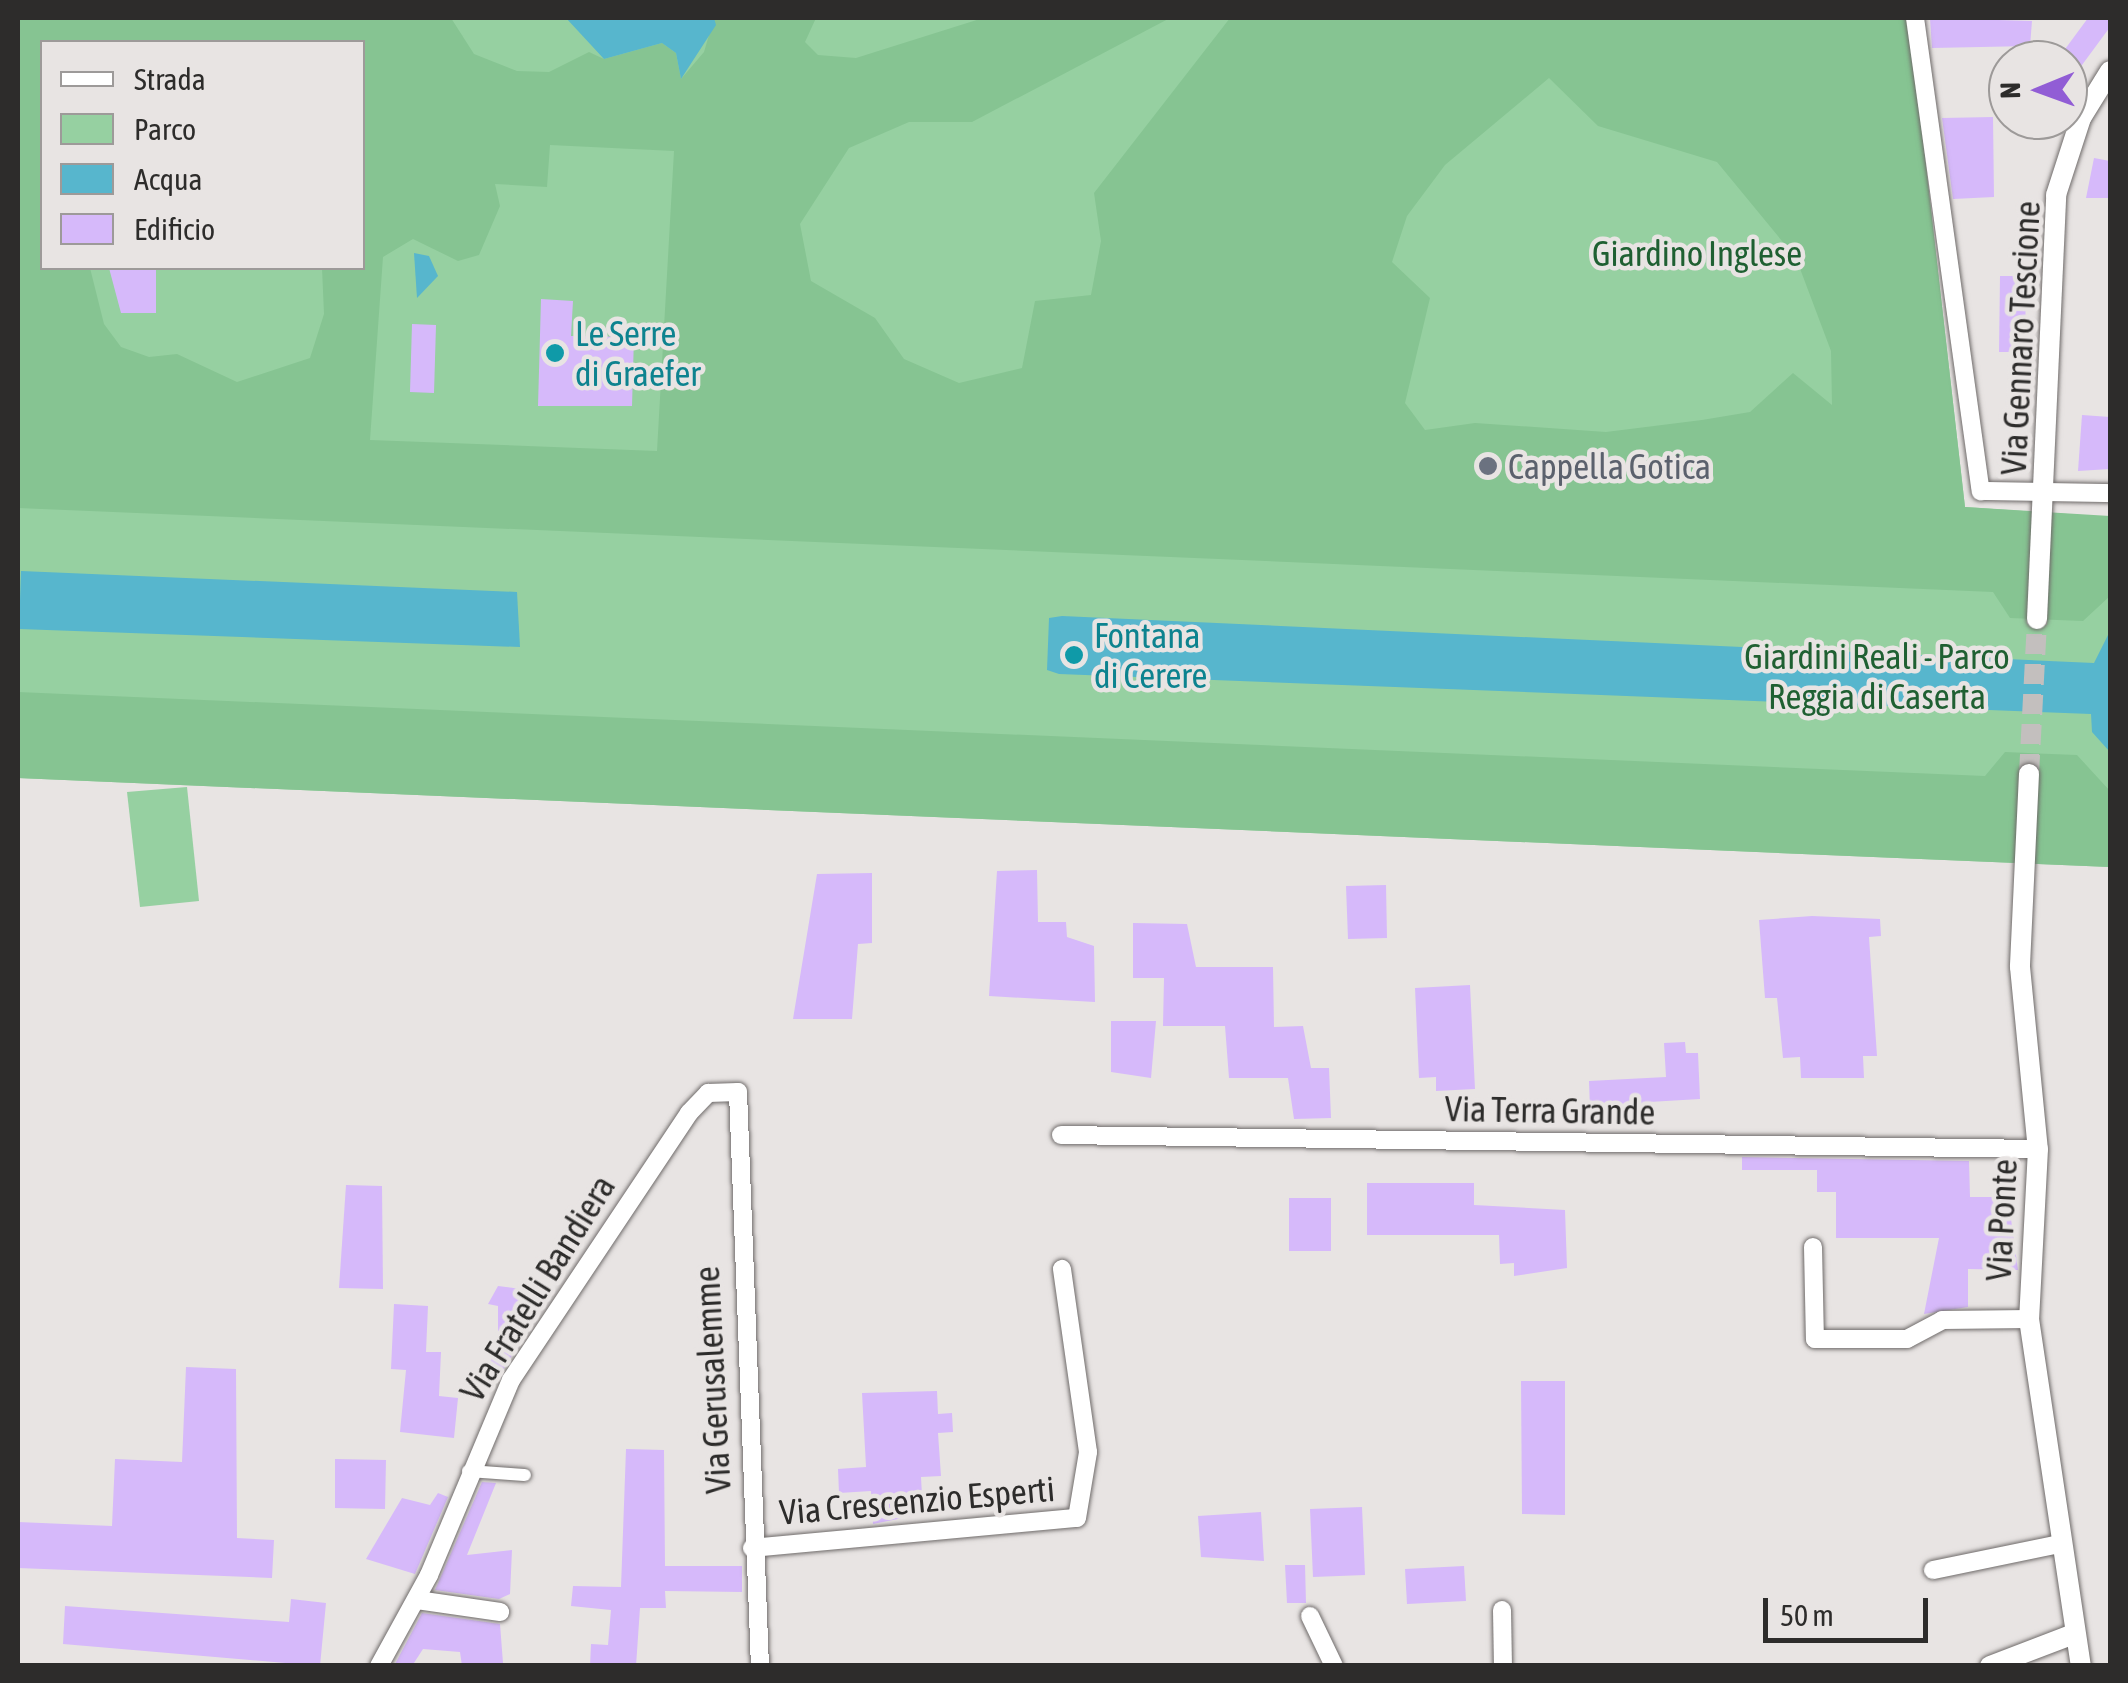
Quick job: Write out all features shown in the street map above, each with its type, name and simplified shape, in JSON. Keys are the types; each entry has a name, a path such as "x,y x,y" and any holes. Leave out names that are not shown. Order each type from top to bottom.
{"street":[{"path":"1915,18 1981,490 2110,493"},
{"name":"Via Gennaro Tescione","path":"2037,618 2046,490 2056,195 2081,118 2109,76"},
{"name":"Via Ponte","path":"2029,774 2020,967 2038,1149 2029,1318 2081,1666"},
{"name":"Via Fratelli Bandiera","path":"379,1666 417,1600 466,1471 510,1380 690,1113 708,1093 738,1092"},
{"name":"Via Gerusalemme","path":"738,1092 752,1548 760,1666"},
{"name":"Via Terra Grande","path":"1061,1135 2038,1149"},
{"path":"1812,1247 1815,1338 1907,1338 1942,1320 2029,1318"},
{"name":"Via Crescenzio Esperti","path":"752,1548 1077,1518 1088,1452 1062,1269"},
{"path":"466,1471 524,1475"},
{"path":"1933,1570 2060,1544"},
{"path":"417,1600 500,1612"},
{"path":"1502,1610 1503,1666"},
{"path":"1310,1616 1334,1666"},
{"path":"1990,1666 2074,1634"}],"green space":[{"name":"Giardini Reali - Parco Reggia di Caserta","path":"18,18 1909,18 1965,507 2110,517 2110,867 18,778"},
{"name":"Giardino Inglese","path":"18,18 451,18 474,54 517,71 549,72 589,52 604,59 662,43 676,53 681,79 704,52 714,18 816,18 805,42 818,55 856,58 983,18 1170,18 972,122 909,122 849,148 800,224 811,281 875,318 904,359 959,383 1022,368 1035,301 1091,295 1101,241 1094,193 1230,18 1909,18 1965,507 2110,516 2110,596 2083,621 2010,618 1993,592 18,508","holes":["1549,78 1598,126 1717,162 1796,258 1831,351 1832,405 1793,373 1750,412 1702,420 1606,432 1475,423 1425,430 1405,403 1430,298 1392,262 1407,216 1445,165","550,145 674,151 657,451 370,440 383,257 413,239 458,261 479,255 500,206 495,184 547,187"]},
{"path":"18,692 1985,776 2005,752 2077,755 2110,791 2110,867 18,778"},
{"path":"187,787 199,901 140,907 127,792"}],"water":[{"path":"566,18 714,18 716,25 681,79 676,53 662,43 604,59"},
{"path":"414,253 429,256 438,276 417,298"},
{"path":"21,571 517,592 520,647 19,629"},
{"path":"1049,618 2094,663 2110,631 2110,752 2092,732 2091,714 1059,674 1047,670"}],"building":[{"path":"1930,18 2032,21 2030,40 1988,40 1988,47 1932,48"},
{"path":"2088,18 2110,18 2110,27 2088,57 2088,40 2072,40"},
{"path":"1988,117 1988,140 1993,140 1994,197 1953,199 1942,118"},
{"path":"2094,158 2110,161 2110,198 2086,198"},
{"path":"110,270 156,270 156,313 121,313"},
{"path":"2000,276 2026,276 2025,352 1999,352"},
{"path":"541,299 573,301 571,336 634,337 632,406 538,406"},
{"path":"412,324 436,325 434,393 410,392"},
{"path":"2082,415 2110,417 2110,469 2078,471"},
{"path":"1037,870 1038,922 1066,922 1067,937 1094,946 1095,1002 989,996 997,871"},
{"path":"872,873 872,943 858,944 852,1019 793,1019 817,874"},
{"path":"1386,885 1387,938 1348,939 1346,886"},
{"path":"1812,916 1880,919 1881,936 1869,937 1877,1056 1863,1056 1864,1078 1801,1078 1800,1057 1783,1058 1777,998 1765,998 1759,920"},
{"path":"1133,923 1187,924 1196,967 1273,967 1274,1027 1303,1026 1311,1068 1329,1068 1331,1118 1294,1119 1288,1078 1229,1078 1225,1026 1163,1026 1164,978 1133,978"},
{"path":"1470,985 1475,1089 1436,1091 1436,1077 1419,1078 1415,988"},
{"path":"1111,1021 1156,1021 1151,1078 1111,1072"},
{"path":"1685,1042 1686,1053 1698,1053 1700,1099 1649,1102 1649,1119 1600,1122 1600,1109 1590,1109 1589,1081 1666,1077 1664,1043"},
{"path":"1742,1157 1969,1161 1970,1197 2008,1197 2018,1270 1968,1269 1968,1307 1924,1314 1939,1238 1836,1238 1836,1192 1817,1192 1817,1170 1742,1170"},
{"path":"1367,1183 1474,1183 1474,1205 1565,1210 1567,1268 1514,1276 1514,1263 1500,1264 1499,1235 1367,1235"},
{"path":"346,1185 382,1186 383,1289 339,1288"},
{"path":"1289,1198 1331,1198 1331,1251 1289,1251"},
{"path":"498,1286 551,1293 498,1378 481,1376 507,1334 498,1331 498,1306 488,1304"},
{"path":"394,1304 428,1306 426,1352 441,1352 439,1396 458,1398 454,1438 400,1432 406,1370 391,1369"},
{"path":"186,1367 236,1369 237,1538 274,1540 272,1578 18,1568 18,1522 112,1526 115,1459 182,1462"},
{"path":"1521,1381 1565,1381 1565,1515 1522,1514"},
{"path":"937,1391 938,1414 952,1413 953,1432 938,1433 941,1476 921,1477 923,1514 873,1524 871,1491 839,1493 838,1469 866,1467 862,1393"},
{"path":"626,1449 664,1450 665,1566 742,1566 742,1592 665,1591 666,1608 640,1608 636,1666 590,1666 591,1644 608,1645 611,1610 571,1606 573,1586 621,1587"},
{"path":"335,1459 386,1460 385,1509 335,1508"},
{"path":"482,1482 496,1483 467,1555 512,1550 510,1594 499,1599 435,1590"},
{"path":"438,1493 448,1497 415,1574 366,1559 402,1498 430,1505"},
{"path":"1362,1507 1365,1575 1313,1577 1310,1509"},
{"path":"1261,1512 1264,1561 1201,1557 1198,1516"},
{"path":"1285,1565 1305,1565 1306,1603 1287,1603"},
{"path":"1464,1566 1466,1601 1407,1604 1405,1569"},
{"path":"291,1599 326,1603 320,1666 63,1644 65,1606 289,1622"},
{"path":"422,1613 500,1624 503,1663 462,1666 460,1652 423,1649 412,1666 394,1666"}],"tunnel":[{"path":"2029,774 2037,619"}],"place":[{"name":"Le Serre di Graefer","path":"555,353"},
{"name":"Cappella Gotica","path":"1488,466"},
{"name":"Fontana di Cerere","path":"1074,655"}]}
